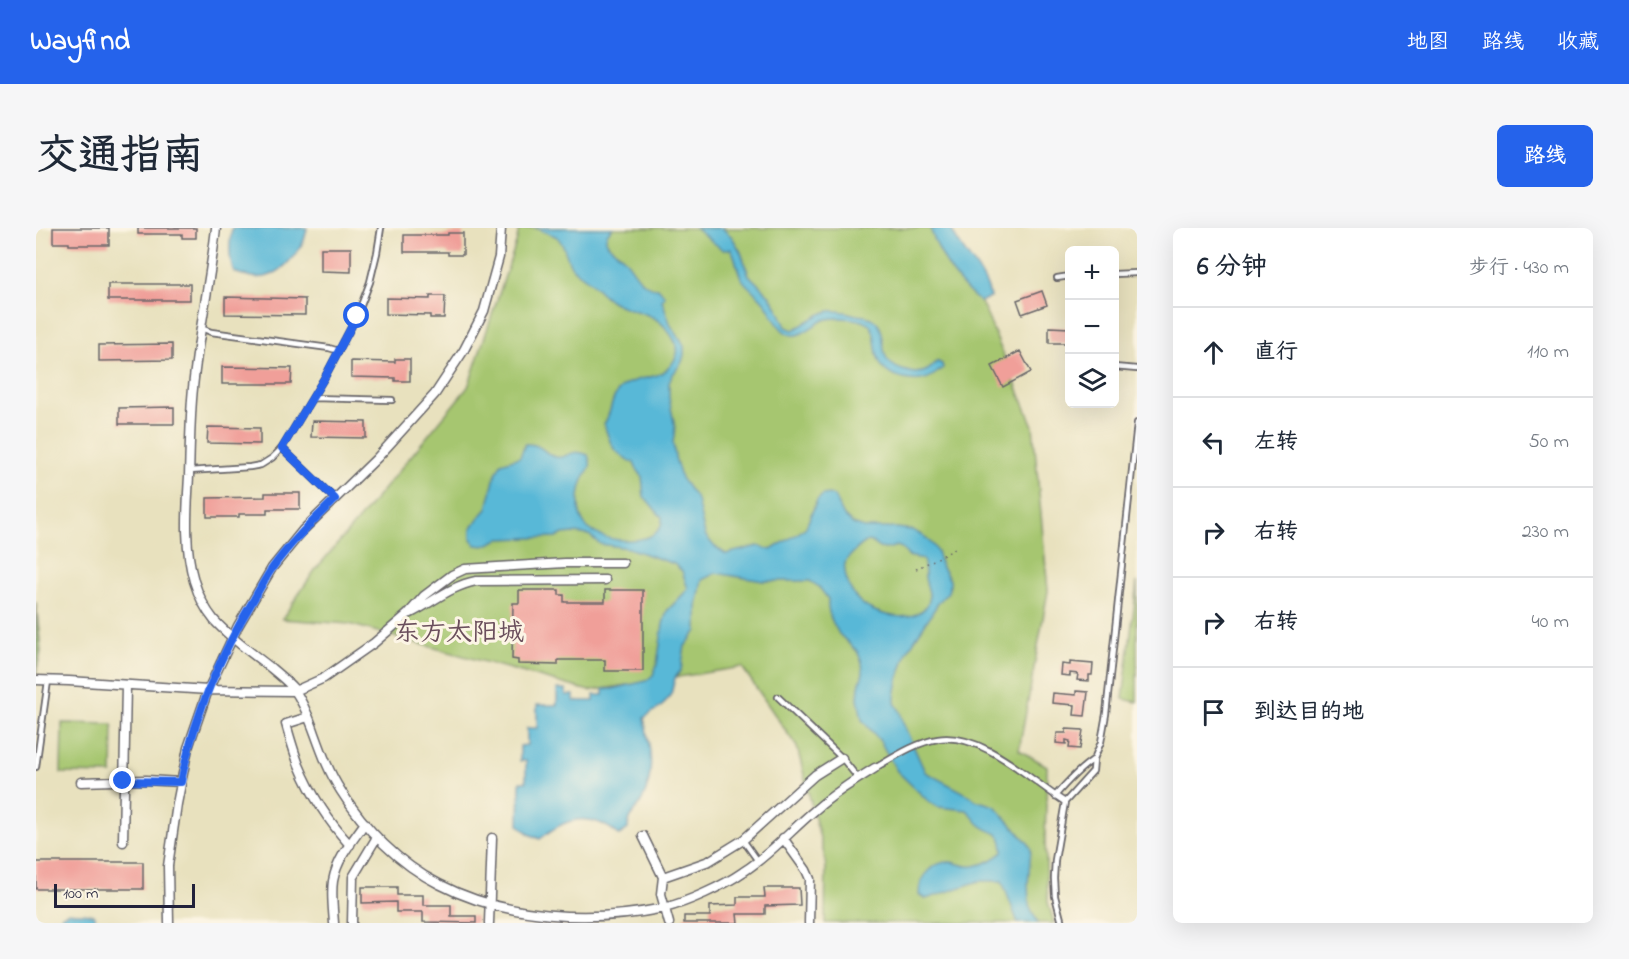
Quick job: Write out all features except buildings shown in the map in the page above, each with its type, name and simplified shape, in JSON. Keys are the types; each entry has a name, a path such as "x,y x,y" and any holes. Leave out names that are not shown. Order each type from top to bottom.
{"street":[{"path":"216,228 192,391 187,516 189,552 194,581 202,602 213,619 295,691 308,717 328,770 347,800 377,837 420,873 439,885 489,905 521,912 581,917 611,916 665,907 721,885 744,872 814,810 875,768"},
{"path":"169,923 168,866 188,748 208,690 233,637 272,568 303,530 377,458 435,394 464,350 484,311 498,256 501,228"},
{"path":"36,680 208,690 295,691 324,678 366,649 408,614 424,596 452,575 465,569 565,563 622,563"},
{"path":"408,614 449,590 476,581 605,580"},
{"path":"123,842 126,685"},
{"path":"308,717 286,724 299,766 324,812 350,845"},
{"path":"663,877 709,861 742,840 815,775 842,758"},
{"path":"81,782 181,782"},
{"path":"334,923 333,883 340,860 365,823"},
{"path":"643,836 663,877 661,894 669,923"},
{"path":"352,923 353,877 377,837"},
{"path":"489,923 492,838"},
{"path":"783,838 810,879 809,923"}],"lane":[{"path":"189,471 261,465 282,448 313,398 357,316 370,282 381,228"},
{"path":"1119,274 1137,273"},
{"path":"1057,278 1065,277"},
{"path":"201,328 211,332 339,351"},
{"path":"1119,367 1137,369"},
{"path":"313,398 392,400"},
{"path":"1062,923 1055,896 1056,860 1065,802 1093,771 1094,759 1101,742 1106,714 1137,423"},
{"path":"282,448 335,499"},
{"path":"36,767 48,681"},
{"path":"778,697 842,758 858,778"},
{"path":"875,768 919,745 936,739 962,739 992,751 1065,802"},
{"path":"1056,796 1066,783 1094,759"},
{"path":"742,840 758,861"}],"path":[{"path":"916,569 955,549"}],"green space":[{"path":"519,228 947,228 989,320 1033,426 1048,591 1019,750 1047,766 1045,841 1048,902 1054,923 825,923 826,862 797,747 742,667 589,691 349,624 282,619 315,570 468,387"},
{"path":"1137,581 1137,702 1123,699"},
{"path":"36,602 41,651 36,674"},
{"path":"62,723 113,724 112,774 61,773"}],"water":[{"path":"232,228 307,228 302,244 280,270 267,276 252,277 234,272 230,250"},
{"path":"536,228 613,228 606,236 608,245 623,257 646,285 658,288 665,296 662,300 671,326 684,346 682,362 669,383 669,398 675,427 673,443 675,457 681,478 697,500 705,535 714,546 726,554 758,546 771,550 806,527 817,500 829,494 834,496 844,516 853,524 864,528 912,530 924,536 933,545 941,566 950,580 950,585 948,592 907,652 898,680 895,703 925,772 975,800 995,806 1028,843 1031,849 1029,905 1038,923 1018,923 1002,881 979,881 926,899 919,895 924,876 933,867 944,862 965,866 986,863 1003,852 1001,839 980,825 967,810 938,807 928,801 897,771 880,741 862,720 858,698 863,673 862,662 857,651 839,634 830,617 828,599 819,587 810,581 763,581 716,573 702,580 697,606 697,631 685,646 681,670 675,678 671,694 663,705 644,718 650,749 649,780 642,800 629,821 628,829 619,835 598,822 579,820 559,826 540,839 529,834 519,825 520,782 526,782 526,761 520,761 520,746 527,745 527,728 537,728 537,705 557,705 557,689 566,689 566,695 574,695 574,701 594,701 594,695 603,695 603,689 646,681 653,675 657,664 667,611 688,589 682,571 674,564 628,548 600,544 589,535 574,533 558,537 499,539 484,546 476,545 471,539 471,529 487,509 495,476 501,463 520,457 525,444 536,445 556,457 577,452 588,455 590,466 581,485 579,507 583,522 598,535 635,540 655,533 662,524 662,517 644,497 642,476 634,463 613,448 604,424 618,391 636,380 665,371 676,357 676,344 668,330 654,318 607,298 577,273 569,263 562,243 557,237","holes":["868,541 879,548 897,546 902,548 908,556 923,559 929,592 929,601 924,609 916,614 896,616 875,611 857,599 847,580 845,563 861,546"]},
{"path":"695,228 722,228 732,237 741,252 749,275 770,296 786,327 793,330 820,314 830,311 868,317 880,326 885,356 897,368 914,373 922,372 929,370 937,361 942,364 943,368 932,376 920,380 895,376 885,370 880,362 872,329 867,323 858,320 826,319 800,334 790,335 779,326 764,302 742,279 731,249 723,250"},
{"path":"930,228 951,228 984,279 990,297 980,302 963,286 944,259"},
{"path":"69,912 95,916 95,923 59,923 62,915"}],"district":[{"name":"东方太阳城","path":"459,631"}],"route":[{"path":"123,781 181,782 188,748 208,690 238,626 272,568 303,530 335,499 282,448 326,375 357,316"}]}
